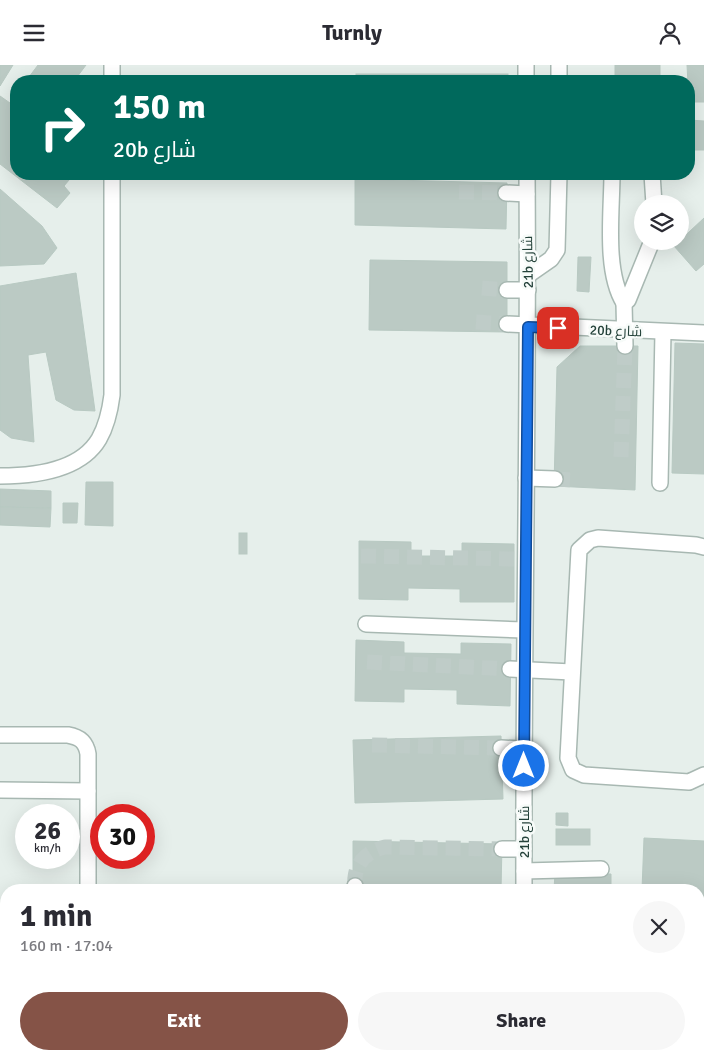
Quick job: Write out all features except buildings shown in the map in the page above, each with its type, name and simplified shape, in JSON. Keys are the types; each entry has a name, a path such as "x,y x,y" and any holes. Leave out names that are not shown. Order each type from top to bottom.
{"street":[{"path":"0,476 40,474 61,468 79,458 98,441 108,419 112,395 112,180"},
{"name":"21b شارع","path":"524,884 524,749 517,669 524,630 519,560 526,478 527,180"},
{"path":"507,290 528,283 557,250 559,180"},
{"path":"612,180 613,262 624,303 625,339"},
{"path":"652,180 653,195"},
{"path":"506,193 527,194"},
{"path":"624,303 628,299 648,250"},
{"name":"20b شارع","path":"507,325 625,339 663,332 704,333"},
{"path":"660,483 663,332"},
{"path":"526,478 555,479"},
{"path":"704,547 598,538 583,544 577,558 568,758 573,770 578,774 689,782 704,775"},
{"path":"366,624 524,630"},
{"path":"517,669 572,672"},
{"path":"0,735 77,737 87,749 88,884"},
{"path":"501,748 524,749"},
{"path":"0,790 88,791"},
{"path":"502,849 524,849"},
{"path":"524,871 601,869"}],"tunnel":[{"path":"459,192 506,193"},
{"path":"482,288 507,290"},
{"path":"476,322 507,324"},
{"path":"621,457 625,346"},
{"path":"555,479 578,480"},
{"path":"361,556 514,559"},
{"path":"367,662 510,669"},
{"path":"372,745 501,748"},
{"path":"355,884 358,866 366,856 385,847 502,849"}],"route":[{"path":"524,766 528,327 558,328"}]}
